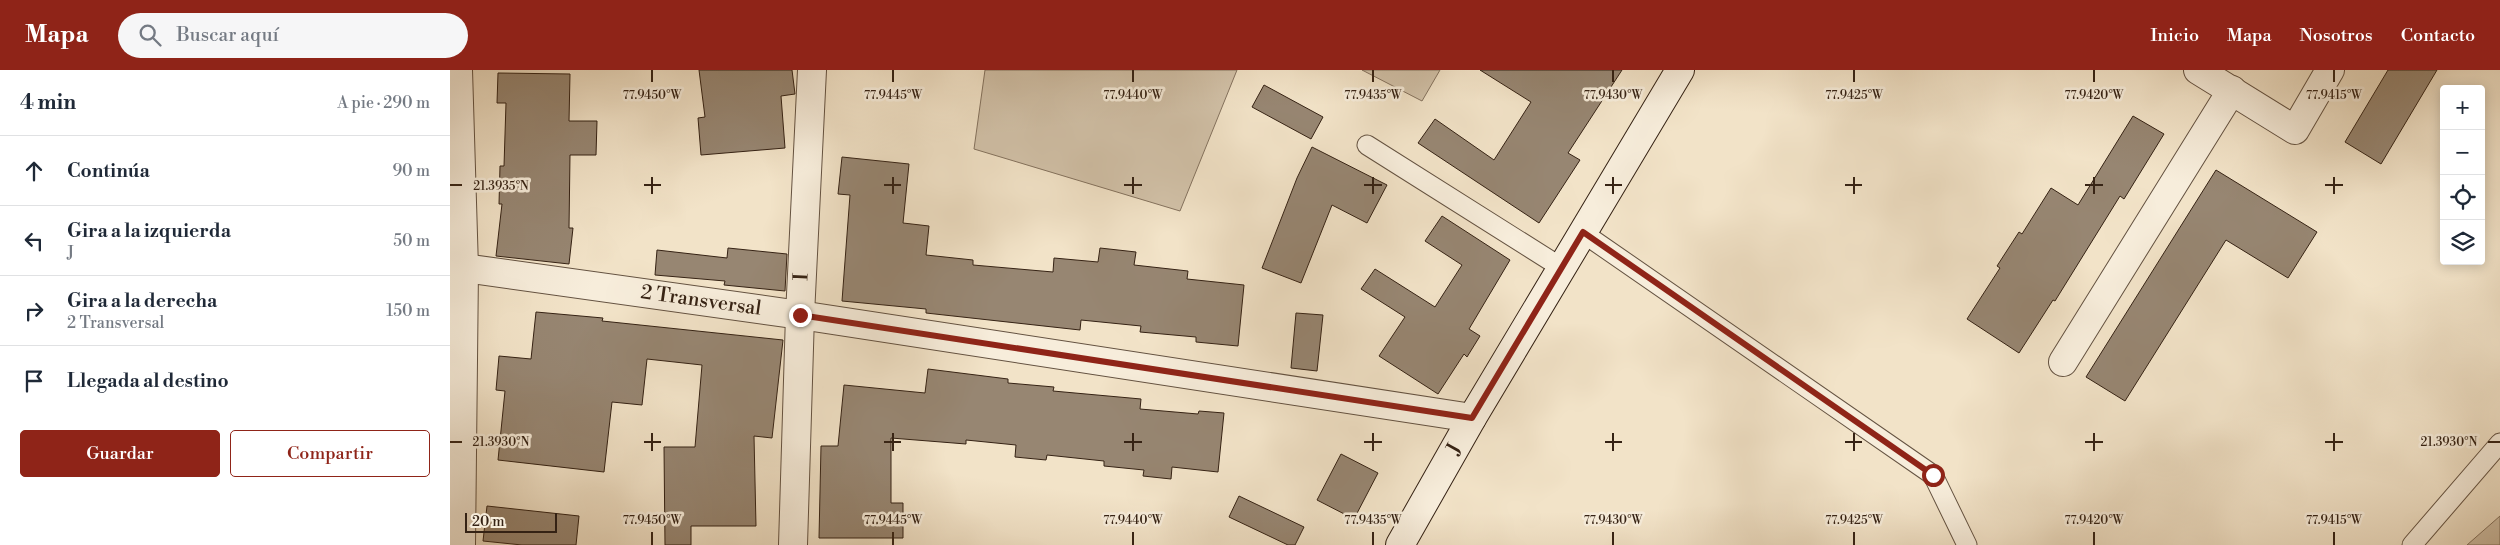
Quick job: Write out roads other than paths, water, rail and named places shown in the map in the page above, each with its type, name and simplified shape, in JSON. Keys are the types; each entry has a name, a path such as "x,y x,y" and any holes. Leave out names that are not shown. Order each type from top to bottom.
{"street":[{"path":"458,70 464,268 461,545"},
{"name":"I","path":"793,545 800,315 812,70"},
{"name":"J","path":"1400,545 1472,418 1680,70"},
{"path":"2198,70 2295,130 2330,70"},
{"path":"2063,362 2232,90"},
{"name":"2 Transversal","path":"464,268 800,315 1472,418"}],"lane":[{"path":"1367,145 1562,268"},
{"path":"1583,232 1933,475 1967,545"},
{"path":"2412,545 2500,444"}]}
